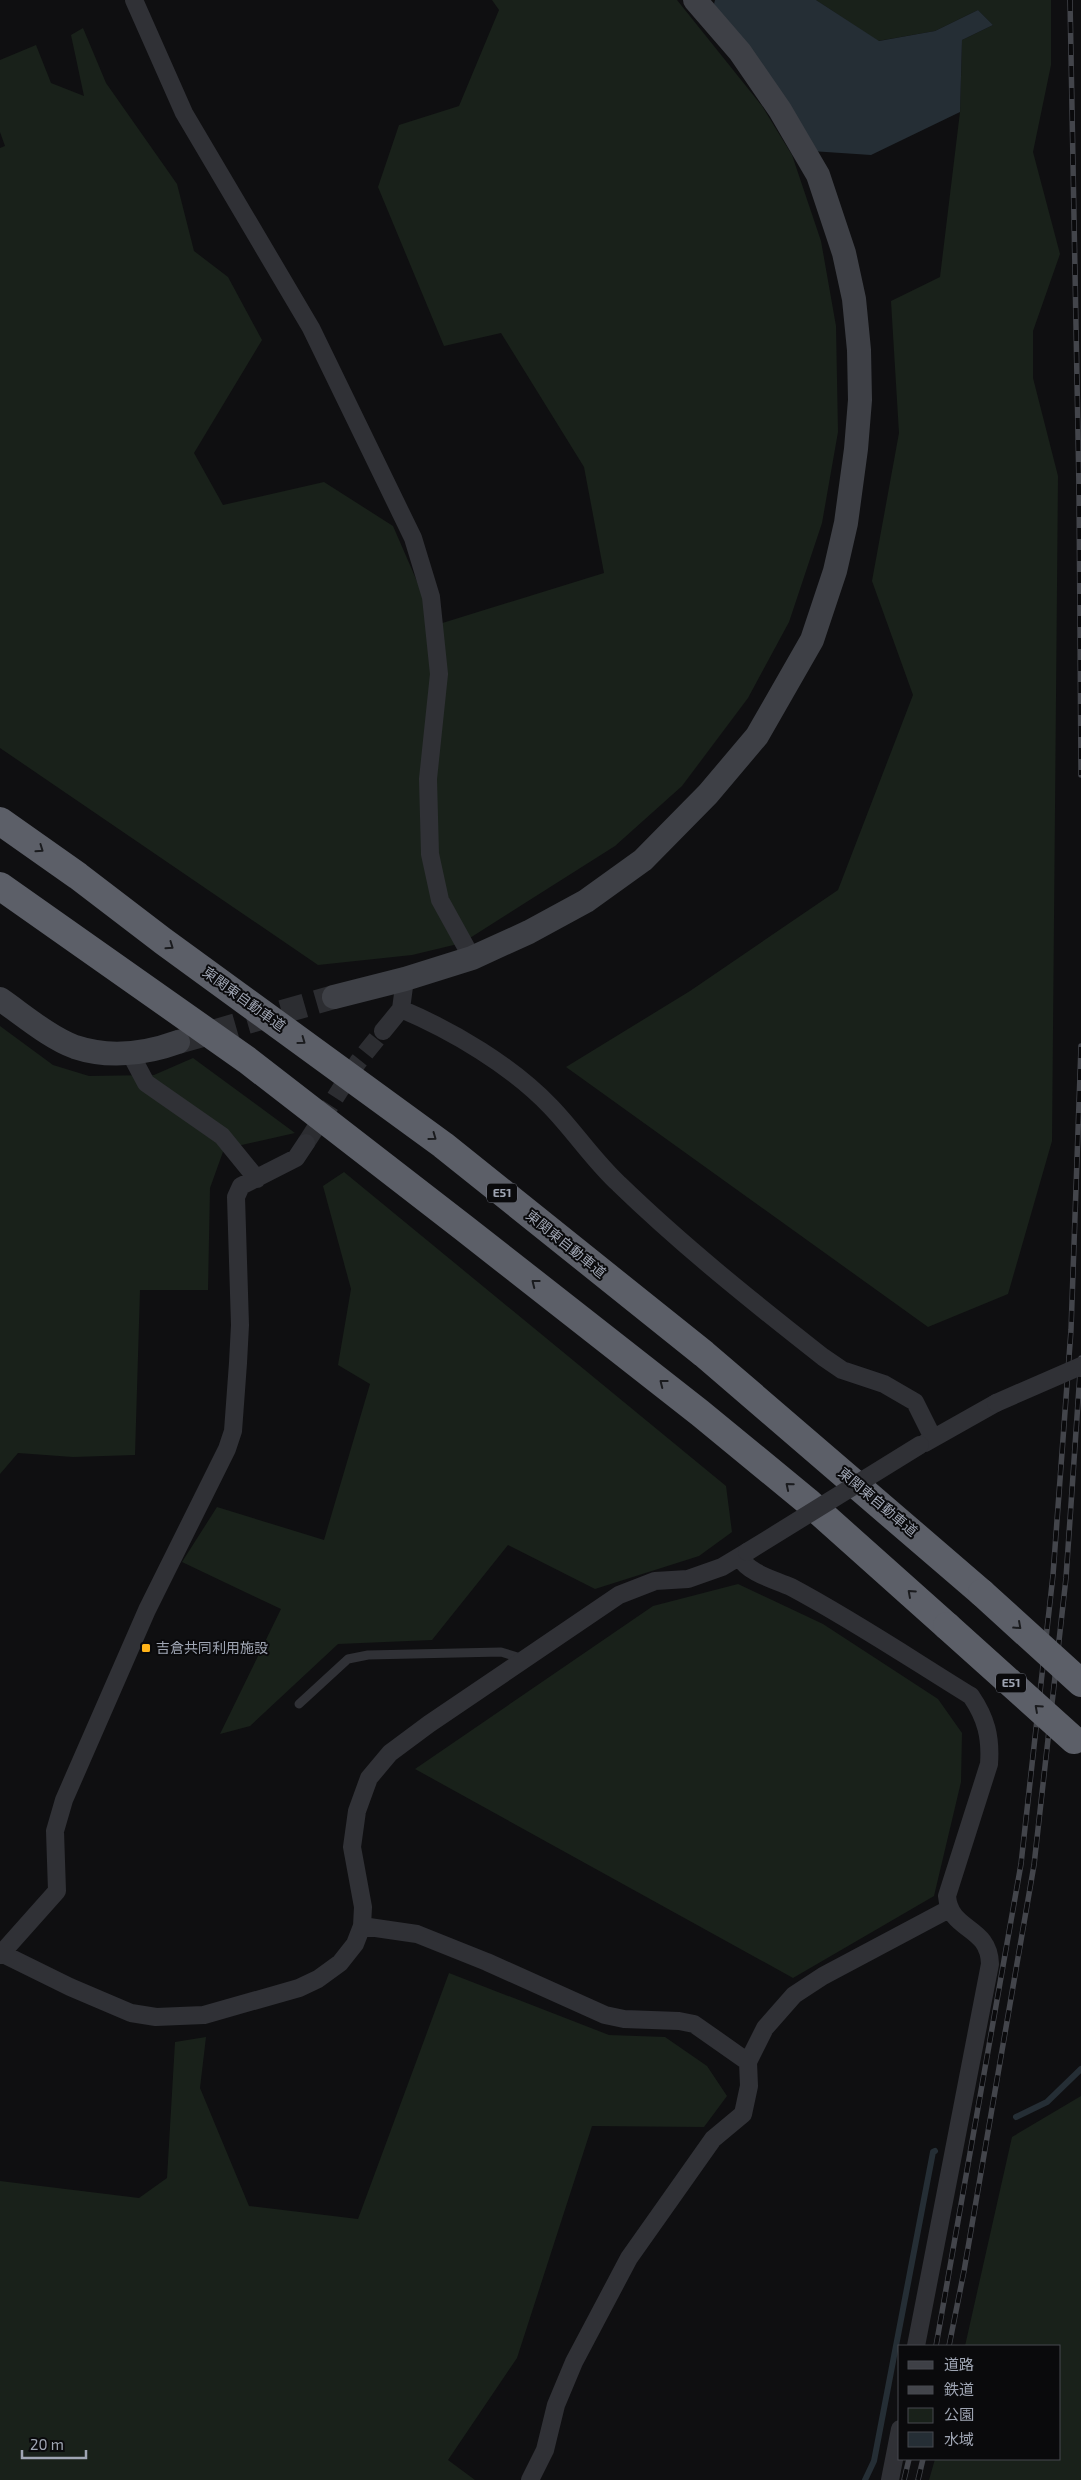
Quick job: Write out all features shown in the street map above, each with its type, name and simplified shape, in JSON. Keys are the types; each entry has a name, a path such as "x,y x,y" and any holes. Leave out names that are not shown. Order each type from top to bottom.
{"highway":[{"name":"東関東自動車道","path":"0,821 78,876 163,942 443,1145 704,1354 982,1593 1081,1683"},
{"name":"E51","path":"0,886 247,1060 700,1412 807,1501 1078,1744"}],"street":[{"path":"134,0 184,113 312,328 412,538 431,597 440,674 428,779 430,854 440,900 472,958"},
{"path":"334,997 404,979 472,958 529,932 586,901 643,860 708,794 757,736 812,640 835,571 846,523 860,400 860,350 855,307 844,253 818,175 780,110 740,52 695,0"},
{"path":"383,1031 400,1009 404,979"},
{"path":"0,999 42,1028 74,1046 105,1053 130,1053 160,1049 178,1042"},
{"path":"400,1009 490,1057 526,1084 551,1106 617,1182 671,1233 823,1357 842,1370 884,1384 915,1402 927,1442"},
{"path":"130,1053 146,1083 222,1136 257,1179"},
{"path":"306,1143 296,1158 241,1186 236,1197 239,1353 233,1431 227,1449 147,1610 64,1800 55,1831 57,1891 1,1954 70,1987 131,2013 156,2017 204,2015 299,1988 318,1979 340,1963 355,1944 362,1926 363,1906 352,1847 357,1811 369,1778 390,1753 619,1595 655,1581 688,1579 722,1567 927,1442 996,1403 1081,1366"},
{"path":"743,1555 746,1567 790,1587 887,1643 970,1696 981,1712 990,1744 989,1764 954,1870 948,1896 948,1909 957,1920 983,1940 990,1951 990,1964 916,2345"},
{"path":"530,2480 545,2450 556,2405 574,2362 630,2258 713,2139 743,2114 749,2086 748,2062 765,2028 794,1995 823,1976 948,1909"},
{"path":"362,1926 417,1934 486,1962 605,2015 624,2019 679,2021 694,2024 748,2062"},
{"path":"890,2480 898,2439"}],"lane":[{"path":"299,1704 348,1659 368,1655 501,1652 524,1659"}],"green space":[{"path":"492,0 677,0 762,106 792,155 821,241 836,326 838,432 822,523 789,622 748,698 682,786 615,846 462,943 412,955 318,965 0,748 0,148 5,146 0,132 0,60 36,45 51,83 84,96 71,35 83,28 106,83 177,184 194,251 228,277 262,340 194,453 223,505 324,482 393,526 436,625 604,573 584,467 501,333 444,346 378,187 399,125 459,106 499,10"},
{"path":"816,0 1051,0 1051,65 1033,152 1060,254 1033,331 1033,378 1058,476 1052,1141 1008,1294 928,1327 566,1067 690,991 838,890 913,695 872,581 899,433 891,301 940,277 960,112 962,40 993,25 978,10 935,31 878,41"},
{"path":"0,1026 53,1065 89,1076 154,1075 193,1058 295,1133 224,1149 210,1188 208,1290 140,1290 135,1455 73,1457 18,1453 0,1474"},
{"path":"344,1172 726,1486 732,1532 699,1556 595,1589 508,1545 432,1640 338,1644 250,1726 220,1734 281,1609 182,1562 217,1507 324,1540 370,1384 338,1365 351,1289 323,1186"},
{"path":"738,1584 823,1624 938,1699 962,1733 961,1782 934,1896 793,1978 415,1769 653,1606"},
{"path":"449,1973 609,2035 665,2037 707,2066 727,2096 704,2127 592,2126 517,2358 448,2460 475,2480 0,2480 0,2181 139,2198 167,2178 175,2042 206,2037 200,2088 249,2206 358,2219"},
{"path":"1081,2096 1081,2480 929,2480 935,2460 1061,2460 1061,2345 965,2345 1012,2137"}],"water":[{"path":"715,0 816,0 879,41 935,31 978,10 993,25 962,40 960,112 871,155 811,151 714,4"}],"waterway":[{"path":"1016,2117 1047,2102 1081,2069"},
{"path":"865,2480 874,2461 933,2152 935,2151"}],"tunnel":[{"path":"178,1042 334,997"},
{"path":"306,1143 358,1062 383,1031"}],"railway":[{"path":"1070,0 1079,489 1081,775"},
{"path":"936,2345 1021,1864 1053,1575 1071,1330 1081,1046"},
{"path":"949,2345 964,2271 1034,1865 1066,1578 1081,1358"},
{"path":"904,2480 909,2460"},
{"path":"918,2480 923,2460"}],"place":[{"name":"吉倉共同利用施設","path":"146,1648"}]}
